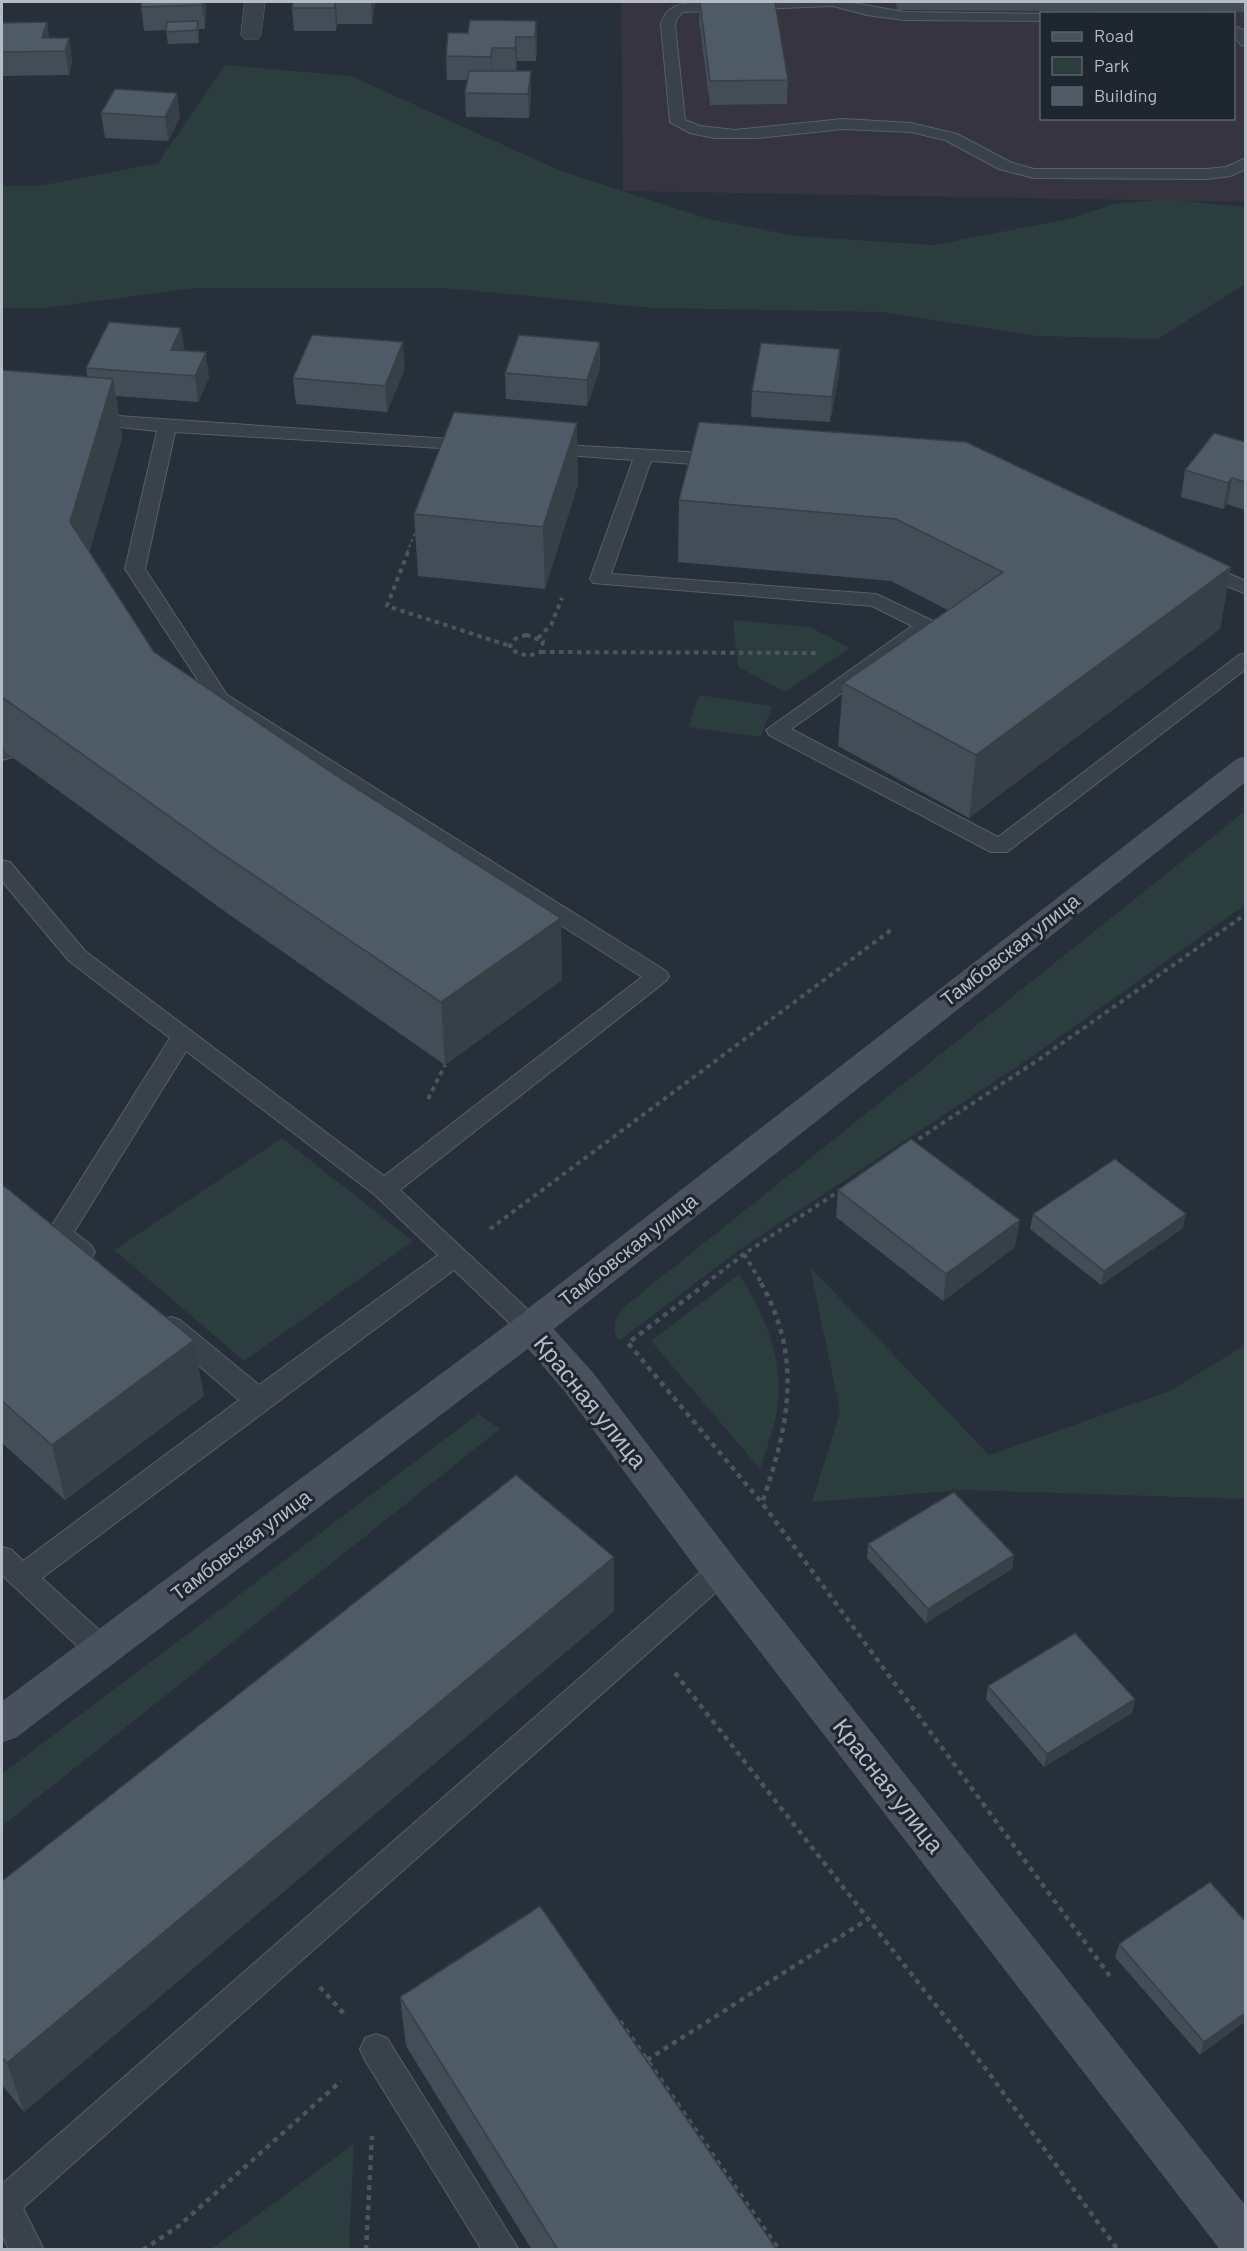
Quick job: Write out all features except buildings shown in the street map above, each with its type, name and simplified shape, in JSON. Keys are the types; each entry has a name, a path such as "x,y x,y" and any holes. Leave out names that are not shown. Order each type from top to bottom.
{"main road":[{"name":"Тамбовская улица","path":"2,1725 530,1327 1245,766"},
{"name":"Красная улица","path":"530,1327 578,1381 721,1571 1245,2246"}],"street":[{"path":"251,35 255,2"}],"lane":[{"path":"660,2 678,9 711,4 833,2 876,13 904,16 1040,17"},
{"path":"678,9 670,16 668,26 678,122 698,131 728,136 792,127 837,124 922,128 953,138 996,164 1024,172 1055,175 1207,174 1230,171 1245,163"},
{"path":"1235,31 1244,36 1245,42"},
{"path":"73,417 167,426 494,446"},
{"path":"167,426 135,569 220,699 658,976 384,1189"},
{"path":"528,448 738,461"},
{"path":"644,455 600,579 876,600 926,625 776,730 999,847 1245,659"},
{"path":"1181,559 1245,588"},
{"path":"197,705 220,699"},
{"path":"2,867 77,956 384,1189 530,1327"},
{"path":"105,1271 60,1234 183,1036"},
{"path":"22,1577 456,1255"},
{"path":"149,1309 258,1400"},
{"path":"2,1558 101,1650"},
{"path":"27,2250 2,2203 721,1571"},
{"path":"376,2049 502,2250"}],"path":[{"path":"416,530 387,606 510,646 521,656 541,652 884,653"},
{"path":"510,646 520,636 533,636 543,641 541,652"},
{"path":"902,1150 1041,1058 1245,914"},
{"path":"456,1255 891,930"},
{"path":"434,1084 445,1065"},
{"path":"852,1182 744,1254 628,1344 762,1503 1119,1989"},
{"path":"744,1254 778,1319 785,1344 789,1374 786,1431 762,1503"},
{"path":"675,1672 986,2069 1118,2250"},
{"path":"647,2060 868,1919"},
{"path":"143,2250 180,2225 376,2049 288,1952"},
{"path":"616,2016 779,2250"},
{"path":"366,2250 372,2132"}],"shaded area":[{"path":"621,2 1245,2 1245,202 623,191"}],"green space":[{"path":"225,65 351,76 561,171 709,219 795,236 933,245 1068,219 1114,204 1166,199 1245,207 1245,284 1158,339 1037,336 881,312 653,308 445,288 194,288 45,308 2,308 2,186 39,186 158,163"},
{"path":"733,620 810,627 850,648 785,692 738,667"},
{"path":"699,695 772,706 761,737 688,727"},
{"path":"1245,811 1245,905 1033,1056 739,1250 619,1341 614,1327 625,1306"},
{"path":"282,1138 413,1241 244,1361 114,1250"},
{"path":"810,1267 989,1455 1170,1391 1245,1345 1245,1499 963,1490 812,1502 840,1412"},
{"path":"739,1274 765,1322 778,1373 779,1391 776,1417 760,1469 651,1341"},
{"path":"478,1414 500,1429 2,1826 2,1774"},
{"path":"354,2144 349,2249 211,2249"}]}
